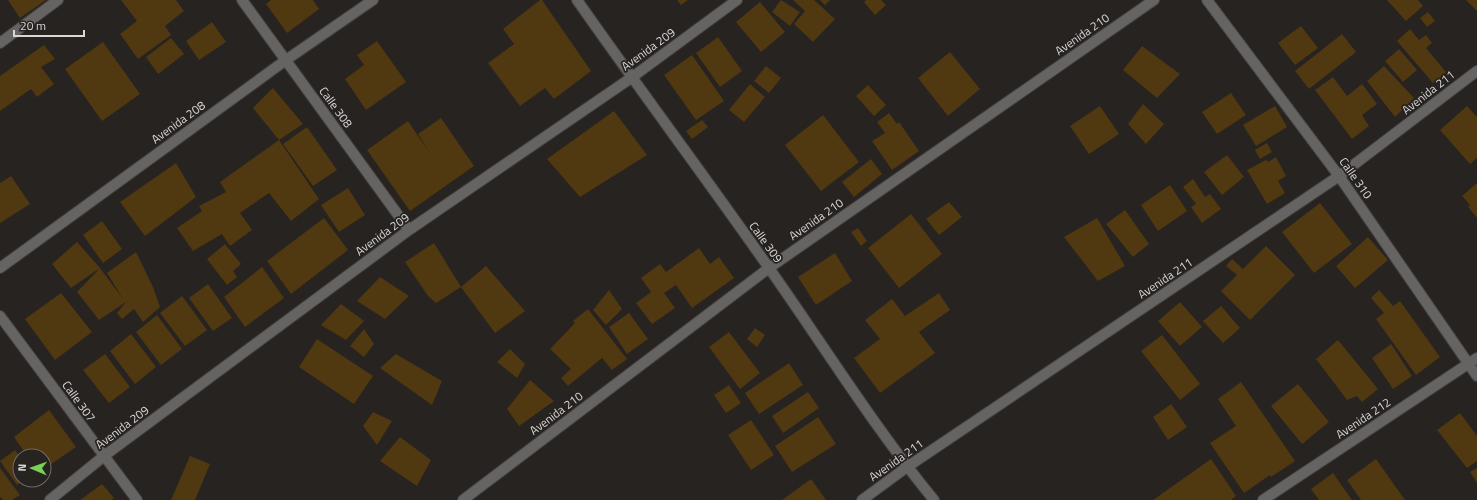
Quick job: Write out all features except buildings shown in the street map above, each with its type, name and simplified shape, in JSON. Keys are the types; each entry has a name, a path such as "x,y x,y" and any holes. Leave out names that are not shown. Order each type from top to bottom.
{"street":[{"path":"0,43 58,0"},
{"name":"Calle 308","path":"242,0 409,230"},
{"name":"Avenida 208","path":"0,268 286,60 374,0"},
{"name":"Calle 309","path":"577,0 631,78 769,268 907,467 934,500"},
{"name":"Avenida 209","path":"50,500 104,456 409,230 631,78 737,0"},
{"name":"Avenida 210","path":"463,500 769,268 1154,0"},
{"name":"Calle 310","path":"1207,0 1339,176 1473,361 1477,376"},
{"name":"Avenida 211","path":"862,500 907,467 1339,176 1477,71"},
{"name":"Calle 307","path":"0,316 137,500"},
{"name":"Avenida 212","path":"1263,500 1473,361"}]}
